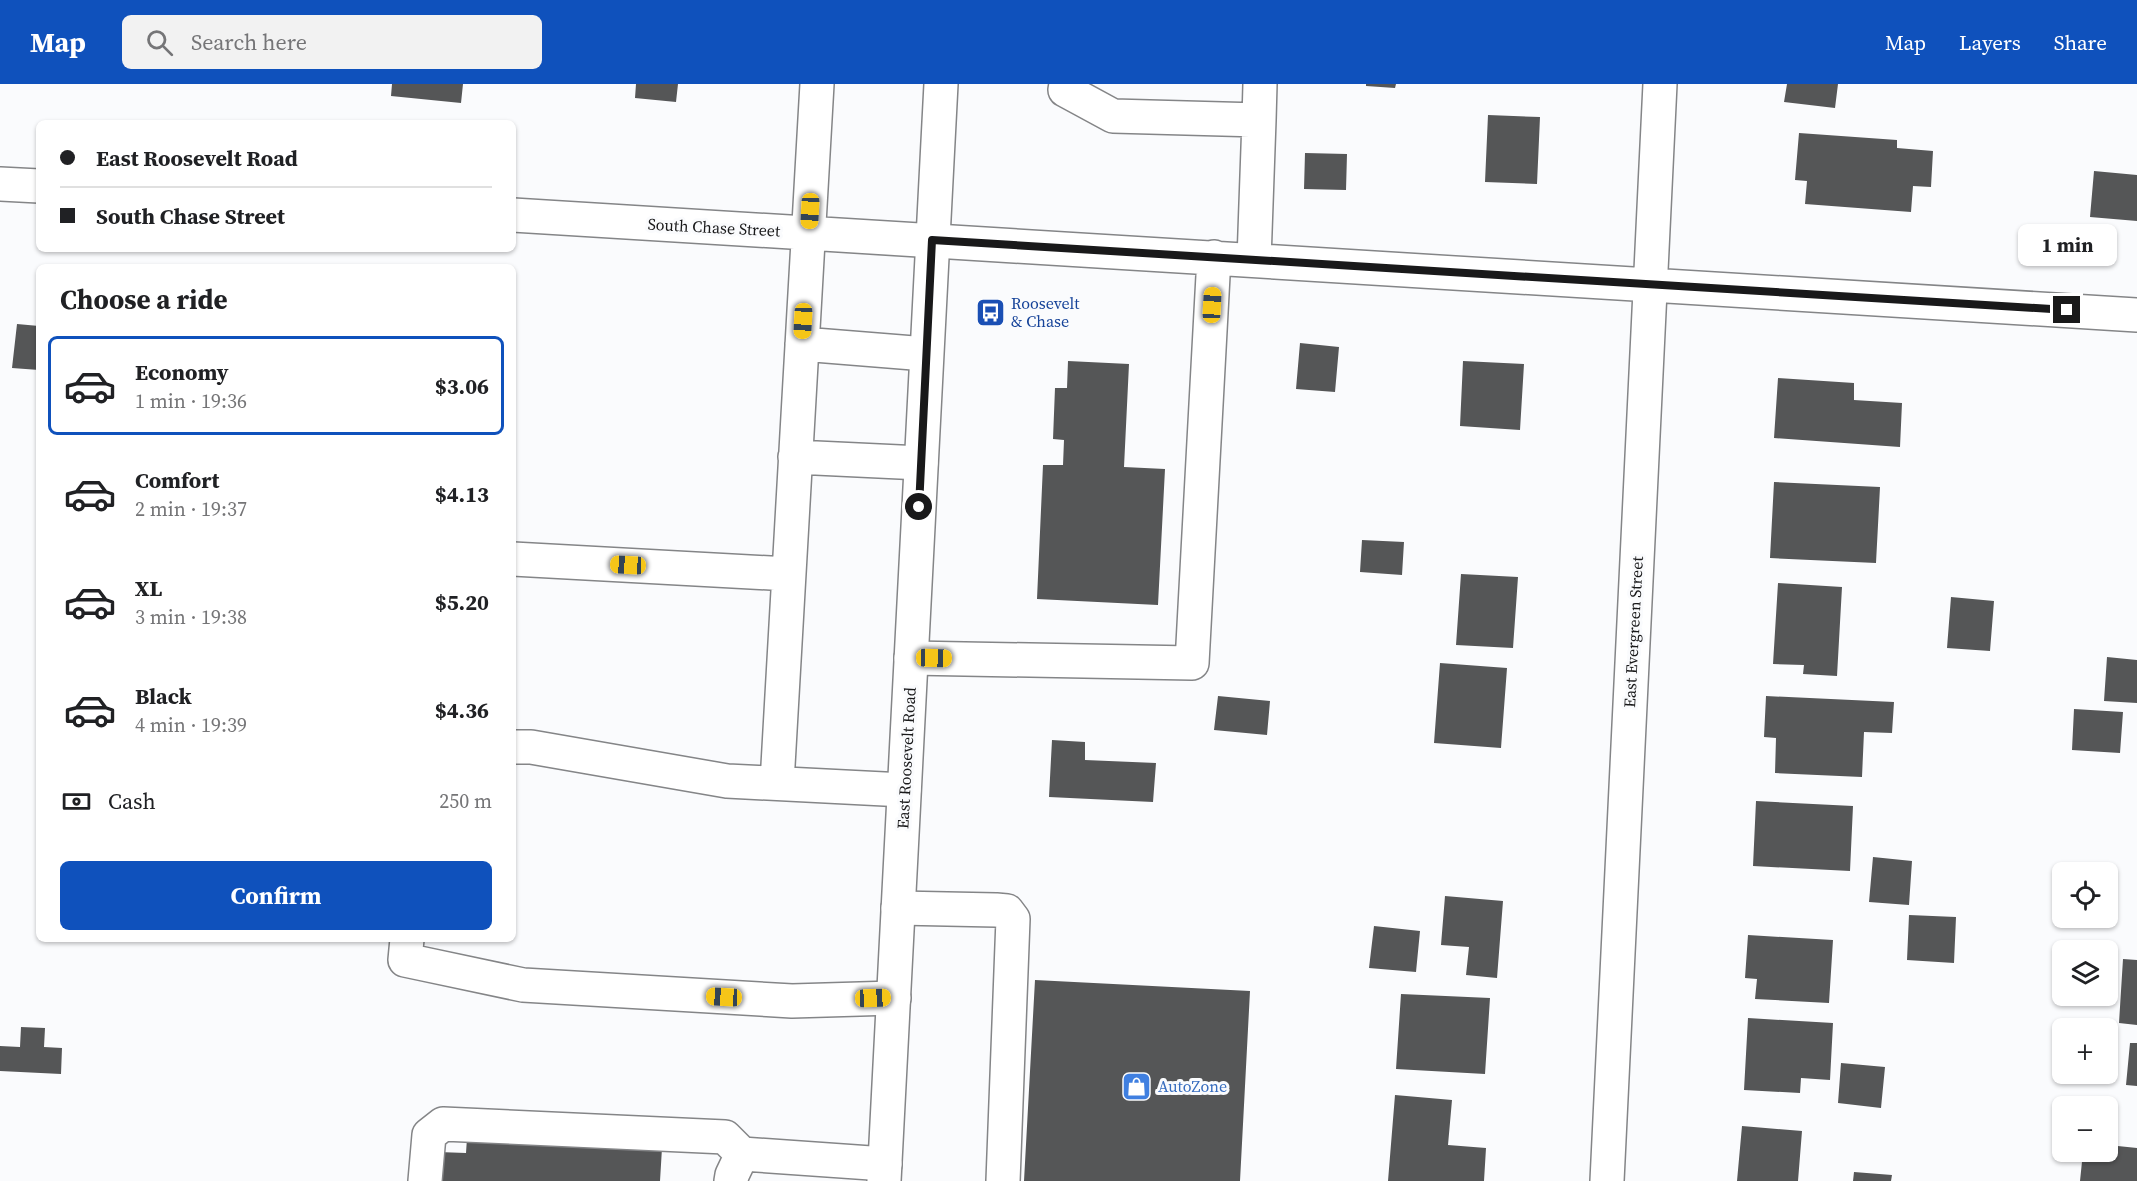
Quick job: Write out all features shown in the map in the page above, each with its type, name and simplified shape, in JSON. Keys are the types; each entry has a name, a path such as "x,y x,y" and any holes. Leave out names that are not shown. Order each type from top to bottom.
{"street":[{"path":"777,783 817,84"},
{"name":"East Roosevelt Road","path":"885,1172 941,84"},
{"path":"1066,84 1065,90 1113,116 1259,120"},
{"path":"1254,260 1260,84"},
{"name":"East Evergreen Street","path":"1607,1181 1660,84"},
{"path":"0,184 36,186"},
{"name":"South Chase Street","path":"516,215 2137,315"},
{"path":"911,658 1192,663 1214,257"},
{"path":"802,344 926,354"},
{"path":"795,457 921,463"},
{"path":"516,559 788,574"},
{"path":"516,747 531,747 727,781 904,790"},
{"path":"898,908 1007,911 1013,919 1003,1181"},
{"path":"407,942 405,960 523,985 792,1000 894,998"},
{"path":"425,1181 429,1135 443,1124 725,1137 736,1168 885,1172"}],"building":[{"path":"392,84 463,84 461,103 391,96"},
{"path":"636,84 678,84 676,102 635,98"},
{"path":"1366,84 1396,84 1395,88 1366,86"},
{"path":"1787,84 1838,84 1835,108 1784,102"},
{"path":"1488,115 1540,117 1537,184 1485,182"},
{"path":"1799,133 1897,140 1897,148 1933,151 1931,187 1913,186 1911,212 1805,204 1807,181 1795,180"},
{"path":"1305,153 1347,154 1346,190 1304,189"},
{"path":"2094,171 2137,175 2137,221 2090,217"},
{"path":"17,324 36,326 36,370 12,368"},
{"path":"1300,343 1339,347 1335,392 1296,389"},
{"path":"1068,361 1129,364 1124,467 1165,469 1158,605 1037,599 1043,465 1063,465 1064,440 1053,439 1055,388 1067,388"},
{"path":"1463,361 1524,364 1520,430 1460,426"},
{"path":"1778,378 1854,383 1854,400 1902,403 1900,447 1774,438"},
{"path":"1774,482 1880,487 1876,563 1770,558"},
{"path":"1362,540 1404,542 1402,575 1360,572"},
{"path":"1461,574 1518,577 1513,648 1456,645"},
{"path":"1778,583 1842,587 1837,676 1803,674 1804,665 1773,664"},
{"path":"1951,597 1994,601 1990,651 1947,648"},
{"path":"2107,657 2137,660 2137,703 2104,701"},
{"path":"1440,663 1507,668 1501,748 1434,743"},
{"path":"1218,696 1270,701 1267,735 1214,730"},
{"path":"1766,696 1894,702 1892,733 1864,732 1862,777 1775,773 1776,738 1764,737"},
{"path":"2074,709 2123,712 2120,753 2072,750"},
{"path":"1052,740 1085,742 1085,760 1156,763 1153,802 1049,797"},
{"path":"1756,801 1853,806 1850,871 1753,866"},
{"path":"1873,857 1912,861 1909,905 1869,902"},
{"path":"1445,896 1503,901 1497,978 1466,975 1469,947 1441,945"},
{"path":"1909,915 1956,917 1954,963 1907,960"},
{"path":"1374,926 1420,931 1416,972 1369,968"},
{"path":"1748,935 1833,940 1829,1003 1755,999 1757,979 1745,978"},
{"path":"2123,959 2137,960 2137,1025 2119,1023"},
{"name":"AutoZone","path":"1035,980 1250,991 1240,1181 1024,1181"},
{"path":"1401,994 1490,998 1485,1074 1396,1069"},
{"path":"1748,1018 1833,1023 1830,1080 1801,1078 1800,1093 1744,1090"},
{"path":"21,1027 45,1028 44,1047 62,1048 61,1074 0,1071 0,1046 20,1047"},
{"path":"2130,1043 2137,1043 2137,1086 2126,1085"},
{"path":"1841,1063 1885,1067 1881,1108 1838,1103"},
{"path":"1395,1095 1452,1100 1448,1145 1486,1148 1484,1181 1388,1181"},
{"path":"1742,1126 1802,1131 1798,1181 1737,1181"},
{"path":"467,1138 662,1148 660,1181 436,1181 438,1152 466,1153"},
{"path":"2118,1146 2137,1148 2137,1181 2080,1181 2082,1162 2118,1162"},
{"path":"1854,1172 1892,1175 1891,1181 1853,1181"}],"place":[{"name":"Roosevelt & Chase","path":"990,312"},
{"name":"AutoZone","path":"1137,1086"}],"route":[{"path":"919,507 932,240 2067,310"}]}
